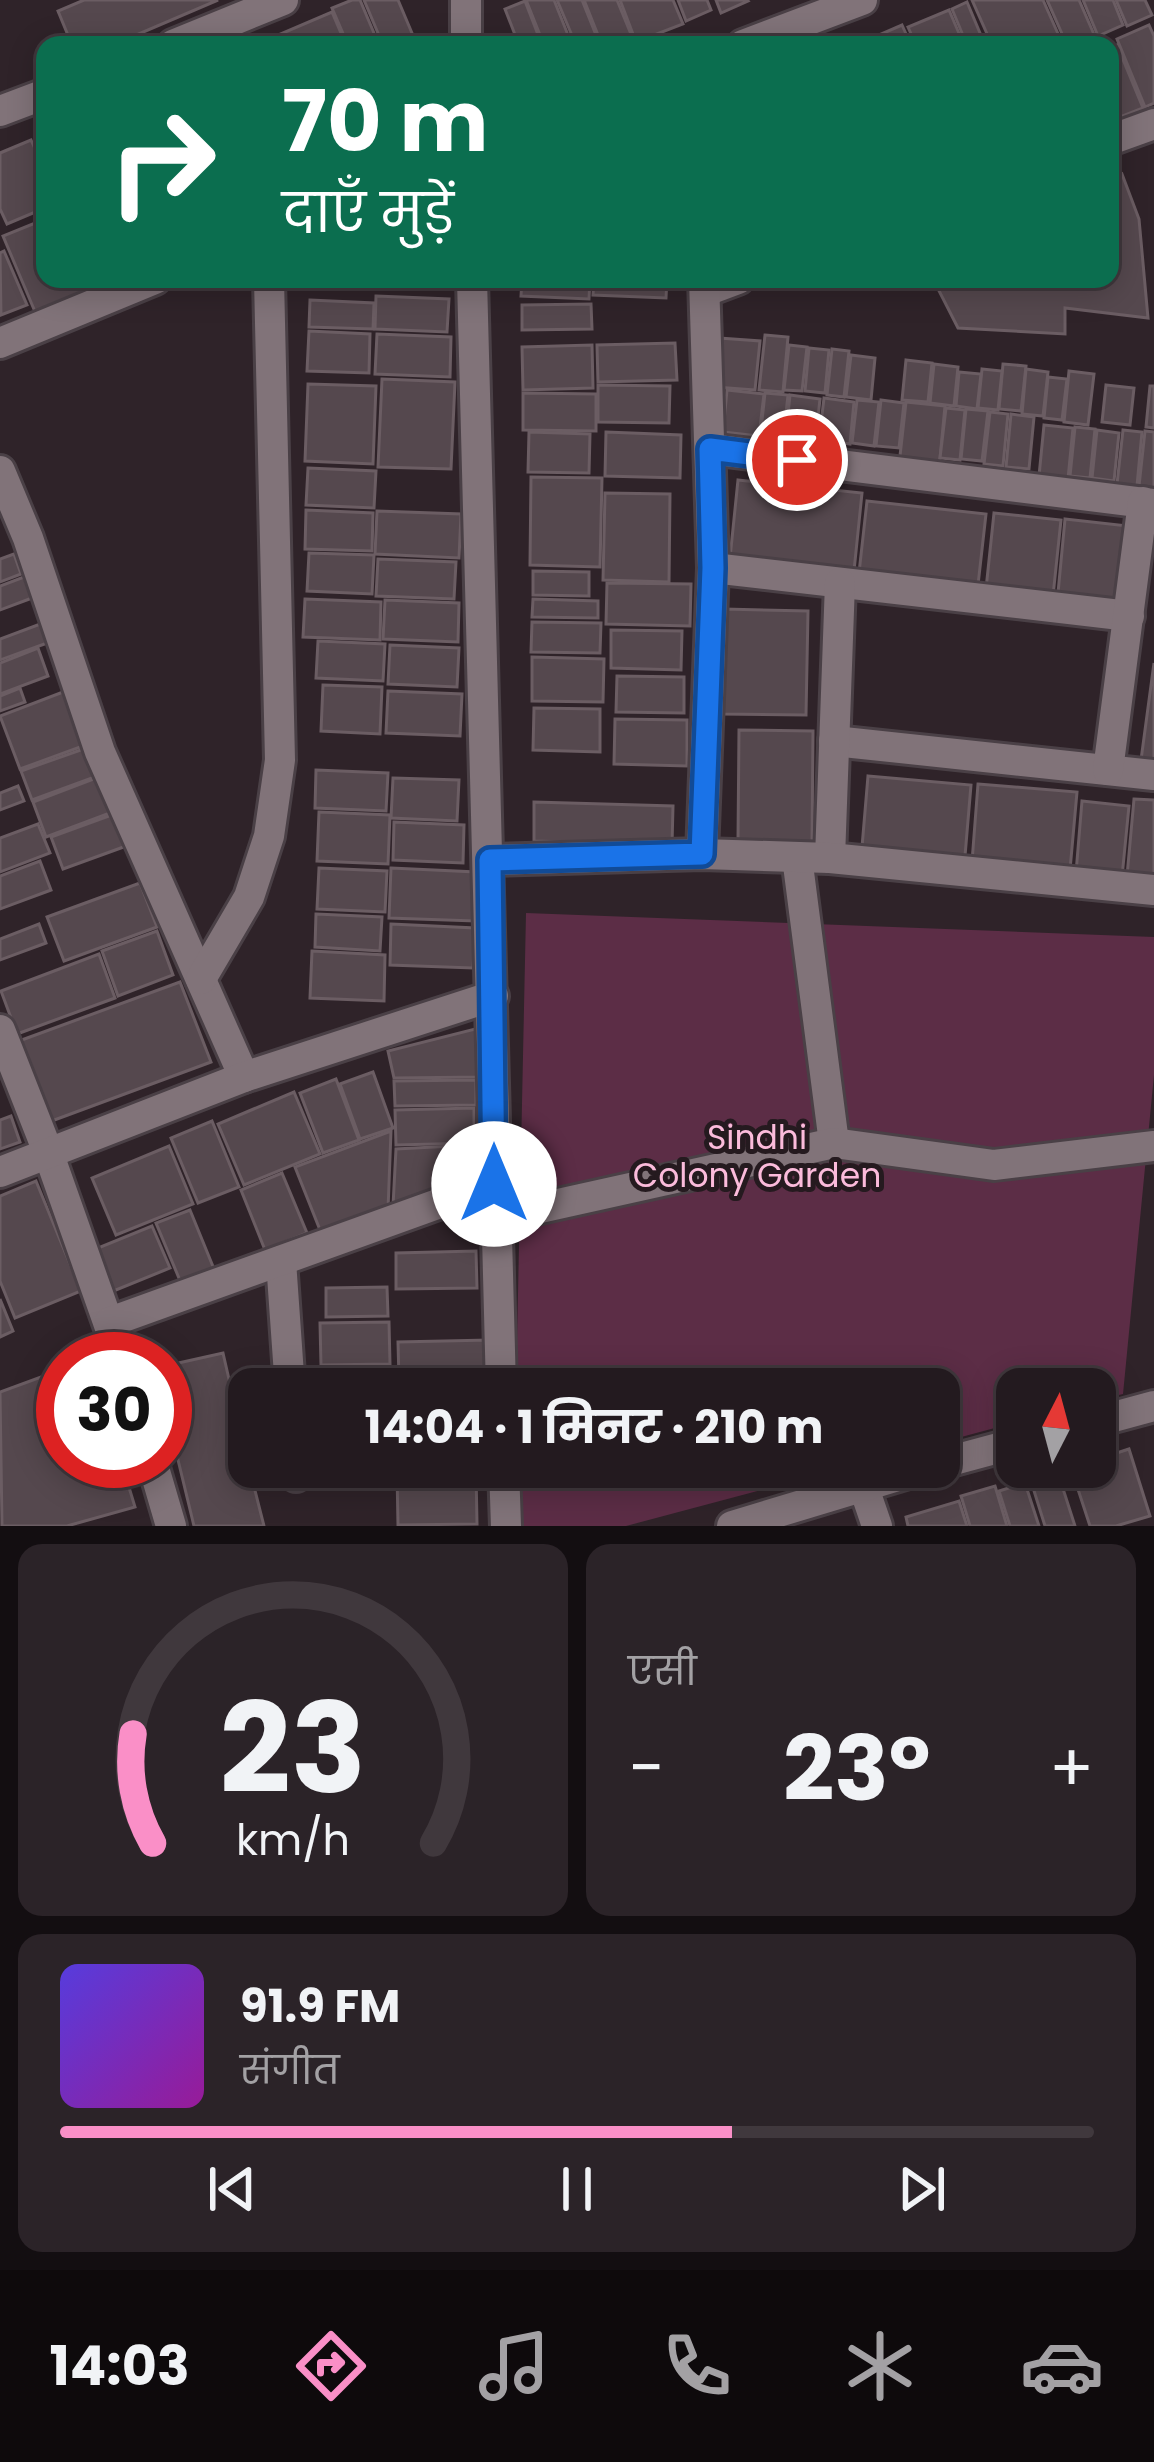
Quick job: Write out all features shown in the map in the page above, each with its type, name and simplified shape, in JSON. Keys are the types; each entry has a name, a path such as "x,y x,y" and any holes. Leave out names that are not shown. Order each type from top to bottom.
{"street":[{"path":"190,36 245,8 283,0"},
{"path":"466,0 466,36"},
{"path":"767,36 862,0"},
{"path":"0,111 36,97"},
{"path":"1119,137 1154,124"},
{"path":"0,343 133,288"},
{"path":"201,980 249,898 269,836 280,760 269,288"},
{"path":"472,288 500,1368"},
{"path":"702,854 713,568 705,288"},
{"path":"710,449 1149,503 1108,770"},
{"path":"0,471 28,538 100,752 244,1078"},
{"path":"713,568 1129,616"},
{"path":"830,858 840,584"},
{"path":"834,741 1154,775"},
{"path":"490,860 702,854 830,858 1154,890"},
{"path":"796,857 834,1143"},
{"path":"0,1172 244,1078 493,996"},
{"path":"0,1030 113,1332"},
{"path":"495,1218 834,1143 994,1166 1154,1146"},
{"path":"110,1322 494,1184"},
{"path":"281,1261 289,1368"},
{"path":"1116,1416 1154,1406"},
{"path":"960,1458 996,1449"},
{"path":"160,1488 171,1526"},
{"path":"505,1488 506,1526"},
{"path":"748,1523 854,1488"},
{"path":"864,1488 877,1526"}],"green space":[{"name":"Sindhi Colony Garden","path":"526,913 1154,937 1154,1075 1123,1394 1116,1396 1116,1368 996,1368 996,1428 960,1437 960,1368 516,1368"},
{"path":"513,1488 769,1488 626,1526 512,1526"}],"building":[{"path":"84,0 218,0 134,36 68,36 58,11"},
{"path":"360,0 375,36 344,36 332,8"},
{"path":"364,0 398,0 413,36 379,36"},
{"path":"526,0 554,0 568,36 540,36"},
{"path":"557,0 582,0 596,36 572,36"},
{"path":"584,0 617,0 632,36 598,36"},
{"path":"620,0 673,0 683,24 652,36 634,36"},
{"path":"678,0 707,0 711,10 686,21"},
{"path":"716,0 747,0 748,1 721,13"},
{"path":"972,0 1043,0 1059,36 988,36"},
{"path":"1047,0 1079,0 1095,36 1063,36"},
{"path":"1083,0 1113,0 1123,25 1098,36"},
{"path":"1116,0 1145,0 1152,15 1127,26"},
{"path":"525,1 539,36 516,36 505,9"},
{"path":"967,2 981,36 963,36 952,9"},
{"path":"949,10 960,36 912,36 908,27"},
{"path":"332,12 342,36 278,36"},
{"path":"902,25 907,36 882,36"},
{"path":"1149,25 1154,36 1154,103 1145,107 1119,38"},
{"path":"1119,50 1143,108 1119,117"},
{"path":"31,140 36,151 36,212 7,224 0,209 0,153"},
{"path":"1122,174 1139,219 1148,318 1065,308 1065,334 958,328 938,288 1119,288"},
{"path":"36,223 36,288 79,288 81,294 36,314 3,236"},
{"path":"4,251 27,305 1,315 0,253"},
{"path":"521,288 590,288 589,299 521,296"},
{"path":"593,288 667,288 666,298 593,295"},
{"path":"376,296 449,299 447,332 375,329"},
{"path":"310,300 374,303 373,329 309,327"},
{"path":"591,304 592,329 522,330 522,305"},
{"path":"309,331 370,334 369,373 307,371"},
{"path":"377,334 451,337 450,377 375,374"},
{"path":"765,335 788,337 783,392 759,390"},
{"path":"719,338 760,341 755,390 715,387"},
{"path":"675,343 677,380 598,382 597,345"},
{"path":"592,345 593,388 523,390 522,347"},
{"path":"789,345 807,347 802,391 784,390"},
{"path":"809,348 829,350 825,393 805,391"},
{"path":"832,349 849,351 844,397 827,395"},
{"path":"851,355 875,358 871,400 846,397"},
{"path":"906,360 932,363 928,402 902,400"},
{"path":"934,364 958,367 954,406 930,403"},
{"path":"1003,364 1026,366 1021,411 999,409"},
{"path":"982,369 1002,371 998,410 978,408"},
{"path":"1026,369 1048,372 1043,416 1022,414"},
{"path":"1069,371 1094,374 1088,425 1064,422"},
{"path":"959,372 981,374 977,409 956,406"},
{"path":"1048,377 1067,379 1062,420 1044,418"},
{"path":"382,379 455,382 451,469 378,467"},
{"path":"308,384 376,386 373,464 305,461"},
{"path":"598,385 670,386 669,423 598,422"},
{"path":"1106,385 1134,388 1130,425 1102,422"},
{"path":"1150,386 1154,386 1154,428 1146,427"},
{"path":"727,390 764,394 759,436 723,432"},
{"path":"523,393 596,394 596,431 523,430"},
{"path":"765,393 788,395 783,441 760,439"},
{"path":"790,395 820,399 815,445 785,442"},
{"path":"824,398 854,402 850,444 819,440"},
{"path":"857,400 879,402 874,446 852,443"},
{"path":"881,400 904,403 899,448 876,446"},
{"path":"906,402 945,406 939,469 899,465"},
{"path":"946,408 965,410 960,460 940,458"},
{"path":"966,409 988,411 982,461 961,459"},
{"path":"990,412 1008,414 1003,466 984,464"},
{"path":"1011,414 1034,417 1029,469 1006,467"},
{"path":"1044,425 1073,428 1068,479 1039,476"},
{"path":"1075,427 1095,429 1090,478 1070,476"},
{"path":"1097,430 1119,433 1114,481 1092,478"},
{"path":"1123,430 1142,432 1137,486 1117,484"},
{"path":"1145,431 1154,432 1154,488 1139,486"},
{"path":"529,432 590,434 589,473 528,472"},
{"path":"606,432 681,435 680,478 605,476"},
{"path":"308,468 376,471 374,508 306,505"},
{"path":"531,477 602,478 600,567 530,565"},
{"path":"738,480 862,493 854,571 730,558"},
{"path":"605,493 670,494 669,582 603,580"},
{"path":"867,501 986,514 978,585 859,573"},
{"path":"306,510 373,513 372,551 305,549"},
{"path":"377,511 461,514 459,558 375,554"},
{"path":"994,513 1061,520 1053,596 986,589"},
{"path":"1065,519 1128,526 1120,599 1058,593"},
{"path":"309,553 374,555 372,594 307,591"},
{"path":"14,554 21,574 0,582 0,559"},
{"path":"378,559 456,562 454,599 376,596"},
{"path":"533,571 589,572 589,596 533,595"},
{"path":"24,577 32,598 0,610 0,586"},
{"path":"607,583 691,584 690,626 606,624"},
{"path":"305,599 381,602 380,640 303,637"},
{"path":"533,599 598,601 598,618 532,617"},
{"path":"385,600 459,603 458,642 383,639"},
{"path":"723,609 808,611 806,715 721,714"},
{"path":"532,622 601,623 600,653 531,652"},
{"path":"43,623 50,642 0,660 0,639"},
{"path":"611,630 682,631 681,670 611,668"},
{"path":"318,641 385,644 383,681 316,678"},
{"path":"390,645 459,648 457,687 388,684"},
{"path":"38,648 48,676 0,694 0,663"},
{"path":"532,657 604,659 603,702 532,701"},
{"path":"1154,663 1154,762 1141,760"},
{"path":"617,676 684,677 684,713 616,712"},
{"path":"323,685 382,687 380,734 321,731"},
{"path":"20,688 25,702 0,711 0,696"},
{"path":"388,691 462,694 460,736 386,733"},
{"path":"63,692 83,746 20,769 0,716"},
{"path":"534,708 600,709 600,752 533,750"},
{"path":"615,719 687,720 687,766 614,764"},
{"path":"739,730 813,731 812,842 738,840"},
{"path":"92,746 103,774 32,800 21,771"},
{"path":"316,770 388,773 386,811 315,808"},
{"path":"868,776 971,785 965,856 862,847"},
{"path":"96,778 110,813 46,837 33,802"},
{"path":"393,778 459,780 457,821 391,818"},
{"path":"978,784 1077,792 1070,870 972,862"},
{"path":"18,786 24,801 0,810 0,793"},
{"path":"1134,799 1154,800 1154,878 1127,876"},
{"path":"1082,801 1129,806 1122,877 1076,873"},
{"path":"534,802 673,806 672,845 534,841"},
{"path":"319,812 390,815 388,864 317,861"},
{"path":"117,813 129,845 63,869 51,837"},
{"path":"394,822 464,825 463,863 393,860"},
{"path":"38,824 50,853 0,872 0,838"},
{"path":"40,861 51,890 0,909 0,876"},
{"path":"319,868 387,871 385,912 317,909"},
{"path":"391,868 476,872 475,921 389,918"},
{"path":"140,883 157,927 64,961 47,917"},
{"path":"316,914 382,917 380,951 315,947"},
{"path":"39,924 46,943 0,960 0,939"},
{"path":"391,924 475,928 473,968 390,965"},
{"path":"157,931 173,975 118,996 102,951"},
{"path":"312,951 385,955 384,1001 310,998"},
{"path":"99,954 115,998 17,1034 1,991"},
{"path":"180,982 211,1062 49,1122 19,1041"},
{"path":"475,1029 482,1077 394,1078 388,1051"},
{"path":"373,1072 393,1128 360,1139 340,1084"},
{"path":"336,1079 359,1140 323,1153 300,1093"},
{"path":"476,1080 476,1105 395,1106 394,1081"},
{"path":"294,1092 320,1154 244,1185 218,1124"},
{"path":"474,1108 474,1143 396,1145 395,1110"},
{"path":"11,1116 20,1142 0,1149 0,1120"},
{"path":"212,1121 239,1187 198,1203 171,1138"},
{"path":"391,1131 388,1210 322,1235 295,1167"},
{"path":"473,1145 477,1185 393,1206 396,1149"},
{"path":"169,1146 193,1204 116,1235 92,1178"},
{"path":"282,1173 307,1233 265,1250 241,1190"},
{"path":"36,1181 81,1291 15,1318 0,1281 0,1196"},
{"path":"190,1210 214,1269 181,1283 156,1223"},
{"path":"152,1226 170,1268 111,1292 93,1250"},
{"path":"476,1251 477,1288 396,1289 396,1253"},
{"path":"387,1287 388,1316 326,1317 326,1288"},
{"path":"0,1299 13,1331 0,1337"},
{"path":"389,1322 390,1364 321,1365 320,1323"},
{"path":"489,1340 489,1368 399,1368 398,1342"},
{"path":"223,1353 228,1375 228,1488 254,1488 264,1526 194,1526 185,1488 192,1488 192,1360"},
{"path":"36,1379 36,1488 129,1488 135,1507 67,1526 2,1526 0,1392"},
{"path":"1129,1449 1150,1516 1116,1526 1090,1526 1078,1488 1116,1488 1116,1453"},
{"path":"995,1486 1007,1526 970,1526 961,1496"},
{"path":"397,1488 476,1488 477,1524 398,1525"},
{"path":"1027,1488 1039,1526 1010,1526 999,1491"},
{"path":"1033,1488 1063,1488 1075,1526 1045,1526"},
{"path":"959,1501 967,1526 908,1526 906,1517"}],"route":[{"path":"494,1184 490,860 702,854 713,568 710,449 797,460"}]}
